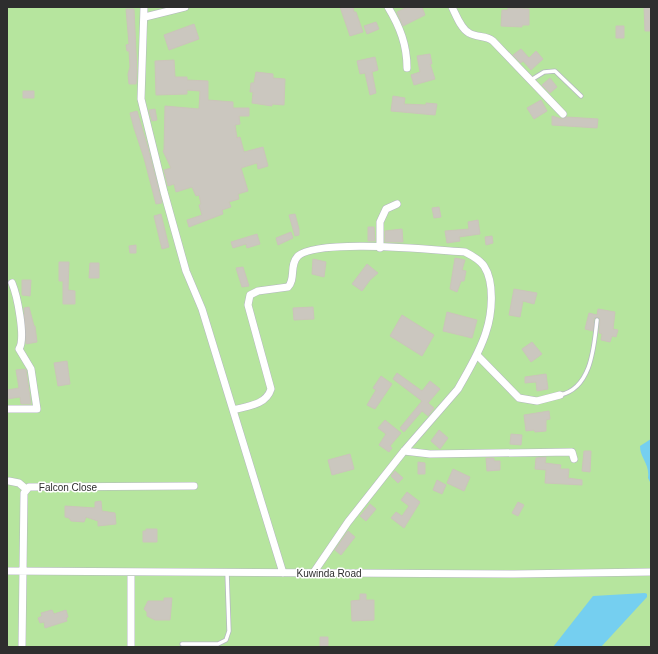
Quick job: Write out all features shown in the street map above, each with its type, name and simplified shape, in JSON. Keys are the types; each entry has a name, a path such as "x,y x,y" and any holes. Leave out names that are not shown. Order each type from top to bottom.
{"street":[{"path":"144,7 145,17 141,99 164,192 186,271 202,309 283,573"},
{"path":"145,17 185,7"},
{"path":"388,7 404,38 407,52 407,68"},
{"path":"452,7 465,30 473,34 489,38 563,114"},
{"path":"380,248 380,218 386,209 397,204"},
{"path":"233,410 264,401 269,396 271,389 248,305 250,295 258,291 288,287 292,281 293,266 297,257 315,249 352,247 380,248 465,252 472,255 484,265 488,275 490,288 490,316 487,332 477,355 458,389 404,451 348,522 314,572"},
{"path":"7,410 37,409 31,369 18,349 21,344 20,313 17,296 12,283"},
{"path":"477,355 519,398 537,401 560,395"},
{"path":"404,451 430,454 572,452 574,459"},
{"path":"9,481 19,483 26,489"},
{"name":"Falcon Close","path":"22,647 24,493 26,489 29,487 194,486"},
{"name":"Kuwinda Road","path":"7,571 514,574 651,572"},
{"path":"131,572 131,647"}],"lane":[{"path":"531,80 544,72 555,71 581,96"},
{"path":"560,395 570,391 583,378 590,366 597,320"},
{"path":"182,644 218,644 226,640 228,636 229,624 227,572"}],"green space":[{"path":"7,7 651,7 651,647 7,647"}],"water":[{"path":"651,439 651,484 648,478 648,469 640,450 640,446"},
{"path":"647,594 647,597 601,647 553,647 593,596"}],"building":[{"path":"340,7 353,7 363,32 350,36"},
{"path":"407,7 422,7 425,15 403,26 397,12"},
{"path":"644,7 651,7 651,31 645,31"},
{"path":"508,8 529,9 529,25 522,25 522,27 501,26 502,10 508,10"},
{"path":"126,9 134,9 137,72 136,84 129,84 128,74 130,67 129,51 127,51 126,45 129,44"},
{"path":"376,22 379,29 367,34 364,26"},
{"path":"194,24 199,39 169,50 164,35"},
{"path":"616,26 624,26 624,38 616,38"},
{"path":"521,49 529,58 536,51 543,59 531,70 523,61 521,63 513,55"},
{"path":"430,54 432,64 430,64 435,79 414,85 411,75 420,72 417,56"},
{"path":"375,57 378,70 372,72 376,93 370,95 365,73 360,74 357,61"},
{"path":"174,60 175,77 187,77 187,80 208,81 208,100 233,102 233,108 249,108 249,116 239,116 240,124 235,125 237,138 240,137 244,152 263,147 268,166 258,169 257,163 241,168 248,191 238,194 239,199 229,202 231,207 222,210 223,214 189,227 187,220 202,215 199,205 201,204 199,195 196,196 192,187 176,192 174,184 168,186 164,170 171,168 163,151 165,106 199,109 200,91 187,90 187,94 156,95 155,61"},
{"path":"256,72 273,74 273,78 285,79 284,105 272,104 272,106 252,103 253,92 250,92 251,83 254,83"},
{"path":"550,78 557,87 550,93 542,85"},
{"path":"23,91 34,91 34,98 23,98"},
{"path":"393,96 405,98 404,104 437,104 435,115 391,111"},
{"path":"541,100 547,111 534,119 527,108"},
{"path":"155,109 157,120 152,121 149,110"},
{"path":"137,111 162,203 156,204 144,158 134,128 130,113"},
{"path":"552,116 562,119 567,117 598,119 597,128 552,125"},
{"path":"439,207 441,217 434,218 432,208"},
{"path":"161,214 169,247 162,249 154,216"},
{"path":"295,214 299,235 295,236 289,215"},
{"path":"478,220 480,234 459,237 460,241 447,243 445,231 469,229 468,222"},
{"path":"368,227 374,227 375,241 368,241"},
{"path":"402,229 403,242 385,242 385,231"},
{"path":"291,232 293,238 278,245 276,238"},
{"path":"257,234 260,244 247,248 246,244 233,248 231,242"},
{"path":"492,236 493,243 486,245 485,237"},
{"path":"136,245 136,253 130,253 129,246"},
{"path":"455,258 465,260 462,270 466,271 464,281 461,281 457,292 450,289"},
{"path":"313,259 326,262 324,277 312,274"},
{"path":"59,262 69,262 68,290 75,291 75,304 63,304 63,281 59,281"},
{"path":"90,263 99,263 99,278 89,278"},
{"path":"367,264 378,273 370,280 362,291 352,284"},
{"path":"243,267 249,286 242,287 236,268"},
{"path":"22,280 31,280 30,296 22,295"},
{"path":"514,289 537,293 534,304 523,301 520,317 509,315"},
{"path":"29,307 35,326 37,342 26,344 24,308"},
{"path":"313,307 314,319 294,320 293,308"},
{"path":"598,309 615,312 613,329 618,330 616,337 612,336 610,342 601,340 602,334 599,333 599,317 594,318 593,331 585,329 589,313 597,315"},
{"path":"447,312 477,320 472,338 443,331"},
{"path":"402,315 434,335 422,356 390,336"},
{"path":"532,342 542,354 531,362 522,349"},
{"path":"67,361 70,384 58,386 54,363"},
{"path":"25,369 31,404 21,404 20,397 7,399 7,390 19,388 16,370"},
{"path":"397,373 422,391 430,381 440,389 428,403 434,408 428,416 422,411 404,432 400,428 422,401 393,379"},
{"path":"546,374 548,389 537,391 536,382 525,383 525,377"},
{"path":"381,376 392,384 375,409 367,405 376,390 373,388"},
{"path":"549,411 550,419 546,420 546,431 526,431 524,415"},
{"path":"385,420 401,433 390,446 392,448 389,452 379,445 386,434 378,428"},
{"path":"439,430 448,438 440,449 431,441"},
{"path":"511,434 522,435 521,445 510,444"},
{"path":"584,451 591,451 590,472 582,471"},
{"path":"350,454 354,469 332,475 328,460"},
{"path":"546,457 545,463 561,465 560,469 569,469 568,478 582,480 582,485 545,483 546,470 535,469 536,458"},
{"path":"486,458 494,458 494,461 500,461 500,470 487,471"},
{"path":"418,462 425,463 425,474 418,474"},
{"path":"453,469 470,477 464,491 447,483"},
{"path":"395,471 403,478 398,483 391,476"},
{"path":"437,480 446,485 442,494 433,490"},
{"path":"407,492 420,502 404,528 391,518 396,512 402,516 409,506 401,500"},
{"path":"101,501 102,511 115,513 116,524 98,526 98,521 86,517 84,522 71,521 69,518 65,517 65,506 95,508 95,502"},
{"path":"518,502 524,505 518,516 512,513"},
{"path":"370,504 376,509 366,521 360,516"},
{"path":"146,529 157,529 157,542 143,542 143,531 146,531"},
{"path":"348,531 355,537 341,555 335,550"},
{"path":"360,594 366,594 366,600 374,600 374,620 352,621 351,601 360,600"},
{"path":"164,598 172,598 170,620 155,620 147,616 147,612 144,609 148,601 164,601"},
{"path":"52,610 54,614 66,610 68,617 66,618 67,621 45,628 44,622 40,623 38,618 42,616 41,613"},
{"path":"320,637 328,637 328,647 320,647"}]}
